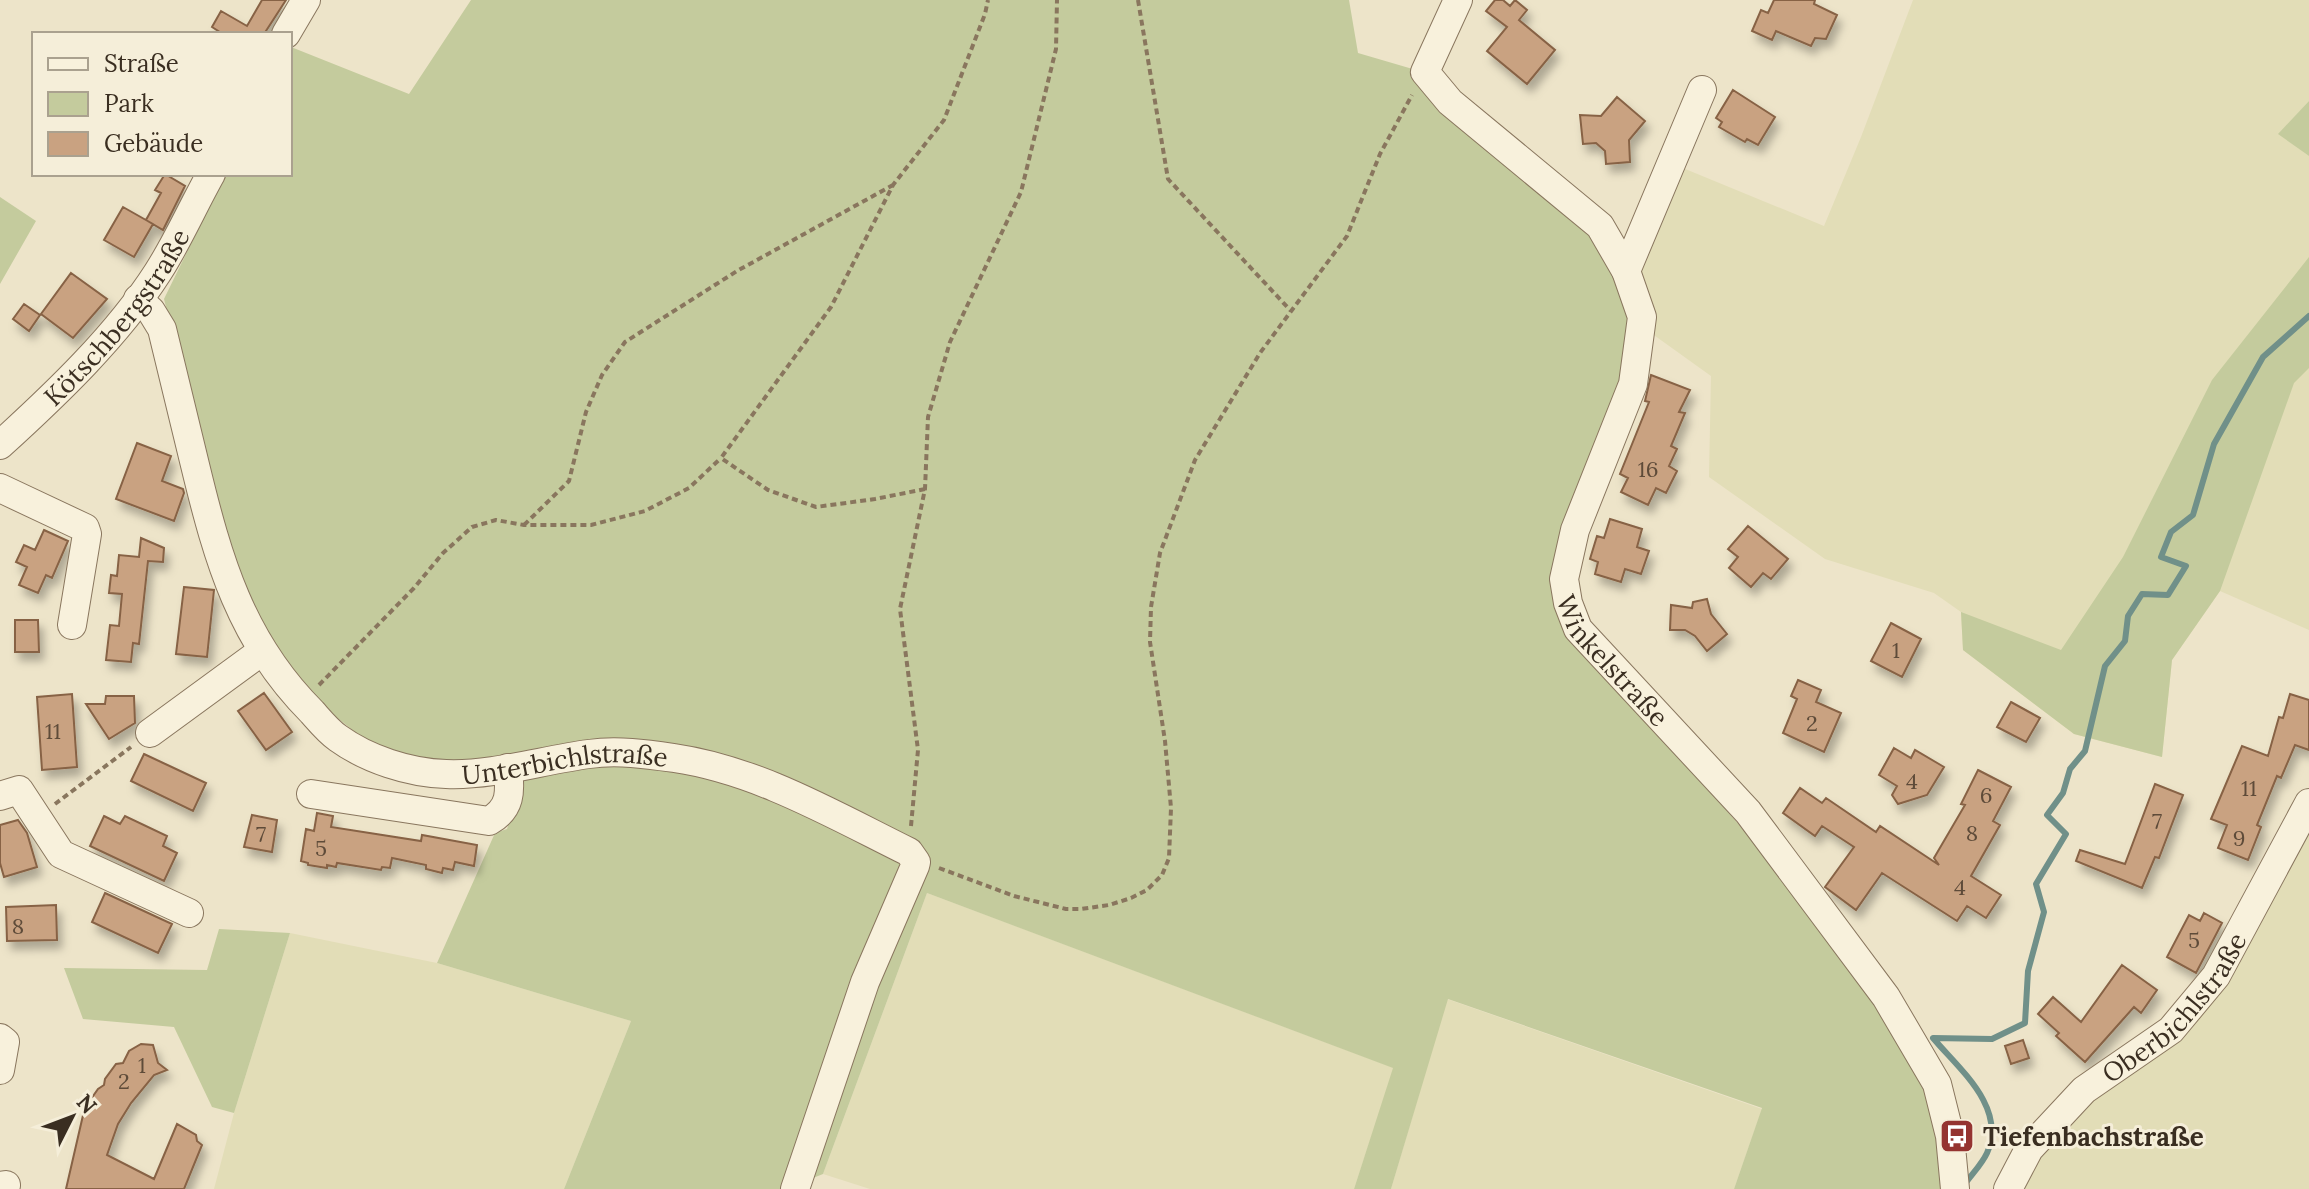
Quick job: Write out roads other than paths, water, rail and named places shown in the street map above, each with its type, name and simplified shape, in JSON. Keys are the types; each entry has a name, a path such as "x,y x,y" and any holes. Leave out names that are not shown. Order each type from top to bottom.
{"street":[{"path":"287,32 306,0"},
{"name":"Winkelstraße","path":"1458,0 1425,72 1450,102 1600,226 1626,271 1642,317 1633,384 1575,530 1564,579 1568,603 1578,629 1748,812 1886,997 1937,1084 1950,1136 1955,1188"},
{"path":"1626,271 1702,90"},
{"name":"Kötschbergstraße","path":"0,445 61,390 138,299 159,271 210,176"},
{"name":"Unterbichlstraße","path":"138,299 151,311 162,329 213,542 236,603 262,651 303,703 337,737 362,752 394,765 448,775 610,753 644,754 716,766 828,812 912,856 915,866 851,1021 795,1189"},
{"path":"0,488 85,528 87,534 72,625"},
{"path":"150,733 262,651"},
{"path":"311,794 489,821 501,814 506,805 510,788 508,768"},
{"path":"0,796 19,790 61,854 189,913"},
{"name":"Oberbichlstraße","path":"2008,1189 2029,1149 2084,1090 2171,1030 2216,976 2309,803"},
{"path":"0,1038 5,1042 0,1070"}],"waterway":[{"path":"1965,1184 1987,1153 1991,1120 1977,1090 1933,1038 1992,1039 2025,1023 2028,971 2044,912 2036,884 2066,834 2047,815 2063,793 2070,769 2085,751 2105,666 2125,641 2128,616 2142,594 2168,595 2186,566 2161,557 2171,532 2193,515 2214,444 2263,357 2309,316"}],"place":[{"name":"Tiefenbachstraße","path":"1957,1136"}]}
